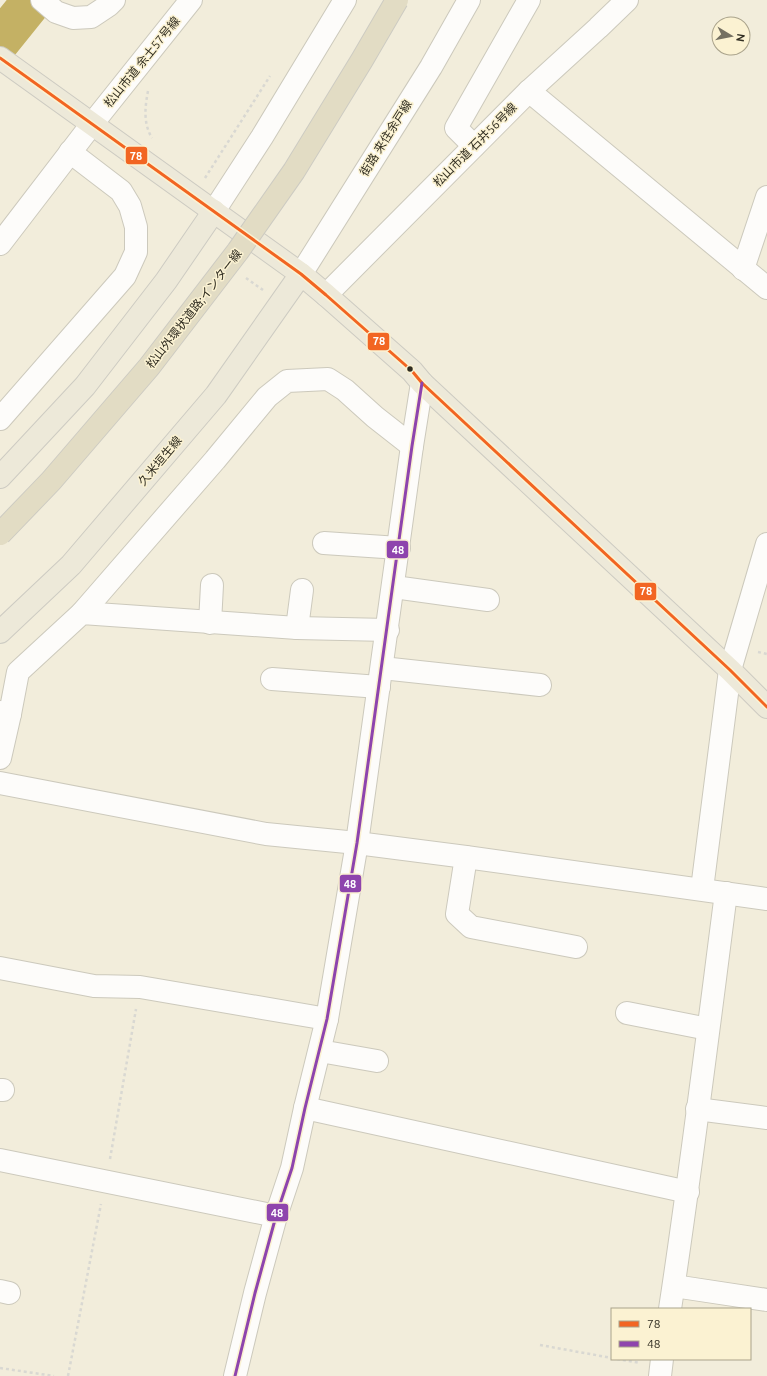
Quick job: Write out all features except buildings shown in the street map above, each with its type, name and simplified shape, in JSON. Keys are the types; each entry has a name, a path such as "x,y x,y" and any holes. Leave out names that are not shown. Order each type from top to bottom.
{"highway":[{"name":"松山外環状道路;インター線","path":"0,534 51,481 149,367 238,251 294,171 397,0"}],"main road":[{"path":"0,58 301,274 326,295 412,371 422,383 730,670 767,707"},
{"path":"0,477 85,386 166,282 214,211"},
{"name":"久米垣生線","path":"0,632 72,565 216,395 301,274"}],"street":[{"path":"42,0 56,12 73,18 91,17 114,0"},
{"name":"松山市道 余土57号線","path":"0,244 70,152 86,120 191,0"},
{"path":"214,211 262,137 345,0"},
{"name":"街路 来住余戸線","path":"301,274 431,67 469,0"},
{"path":"474,146 456,128 529,0"},
{"name":"松山市道 石井56号線","path":"326,295 529,91 598,28 626,0"},
{"path":"529,91 767,288"},
{"path":"0,419 125,276 136,252 136,227 130,206 121,192 70,152"},
{"path":"743,269 767,197"},
{"path":"0,758 5,713 18,672 82,613 215,460 267,397 287,381 328,380 345,390 375,417 412,446"},
{"path":"235,1376 255,1293 276,1216 292,1168 305,1108 328,1019 357,843 422,383"},
{"path":"324,543 399,548"},
{"path":"702,890 730,670 767,544"},
{"path":"210,623 212,585"},
{"path":"394,587 488,600"},
{"path":"297,628 302,590"},
{"path":"82,613 297,628 388,630"},
{"path":"272,679 381,678 540,685"},
{"path":"0,783 266,834 357,843 466,857 767,899"},
{"path":"466,857 457,914 471,927 576,947"},
{"path":"670,1308 688,1192 726,893"},
{"path":"0,968 94,986 140,987 328,1019"},
{"path":"626,1013 708,1029"},
{"path":"320,1050 377,1061"},
{"path":"305,1108 688,1192"},
{"path":"698,1109 767,1118"},
{"path":"0,1160 276,1216"},
{"path":"674,1286 767,1300"},
{"path":"660,1376 662,1360"}],"path":[{"path":"204,180 272,73"},
{"path":"245,277 265,291"},
{"path":"540,1345 611,1358"},
{"path":"0,1368 54,1376"}],"waterway":[{"path":"0,41 33,0"}],"transit line":[{"name":"78","path":"0,58 301,274 326,295 412,371 422,383 730,670 767,707"},
{"name":"48","path":"235,1376 255,1293 276,1216 292,1168 327,1019 357,843 422,383"}]}
